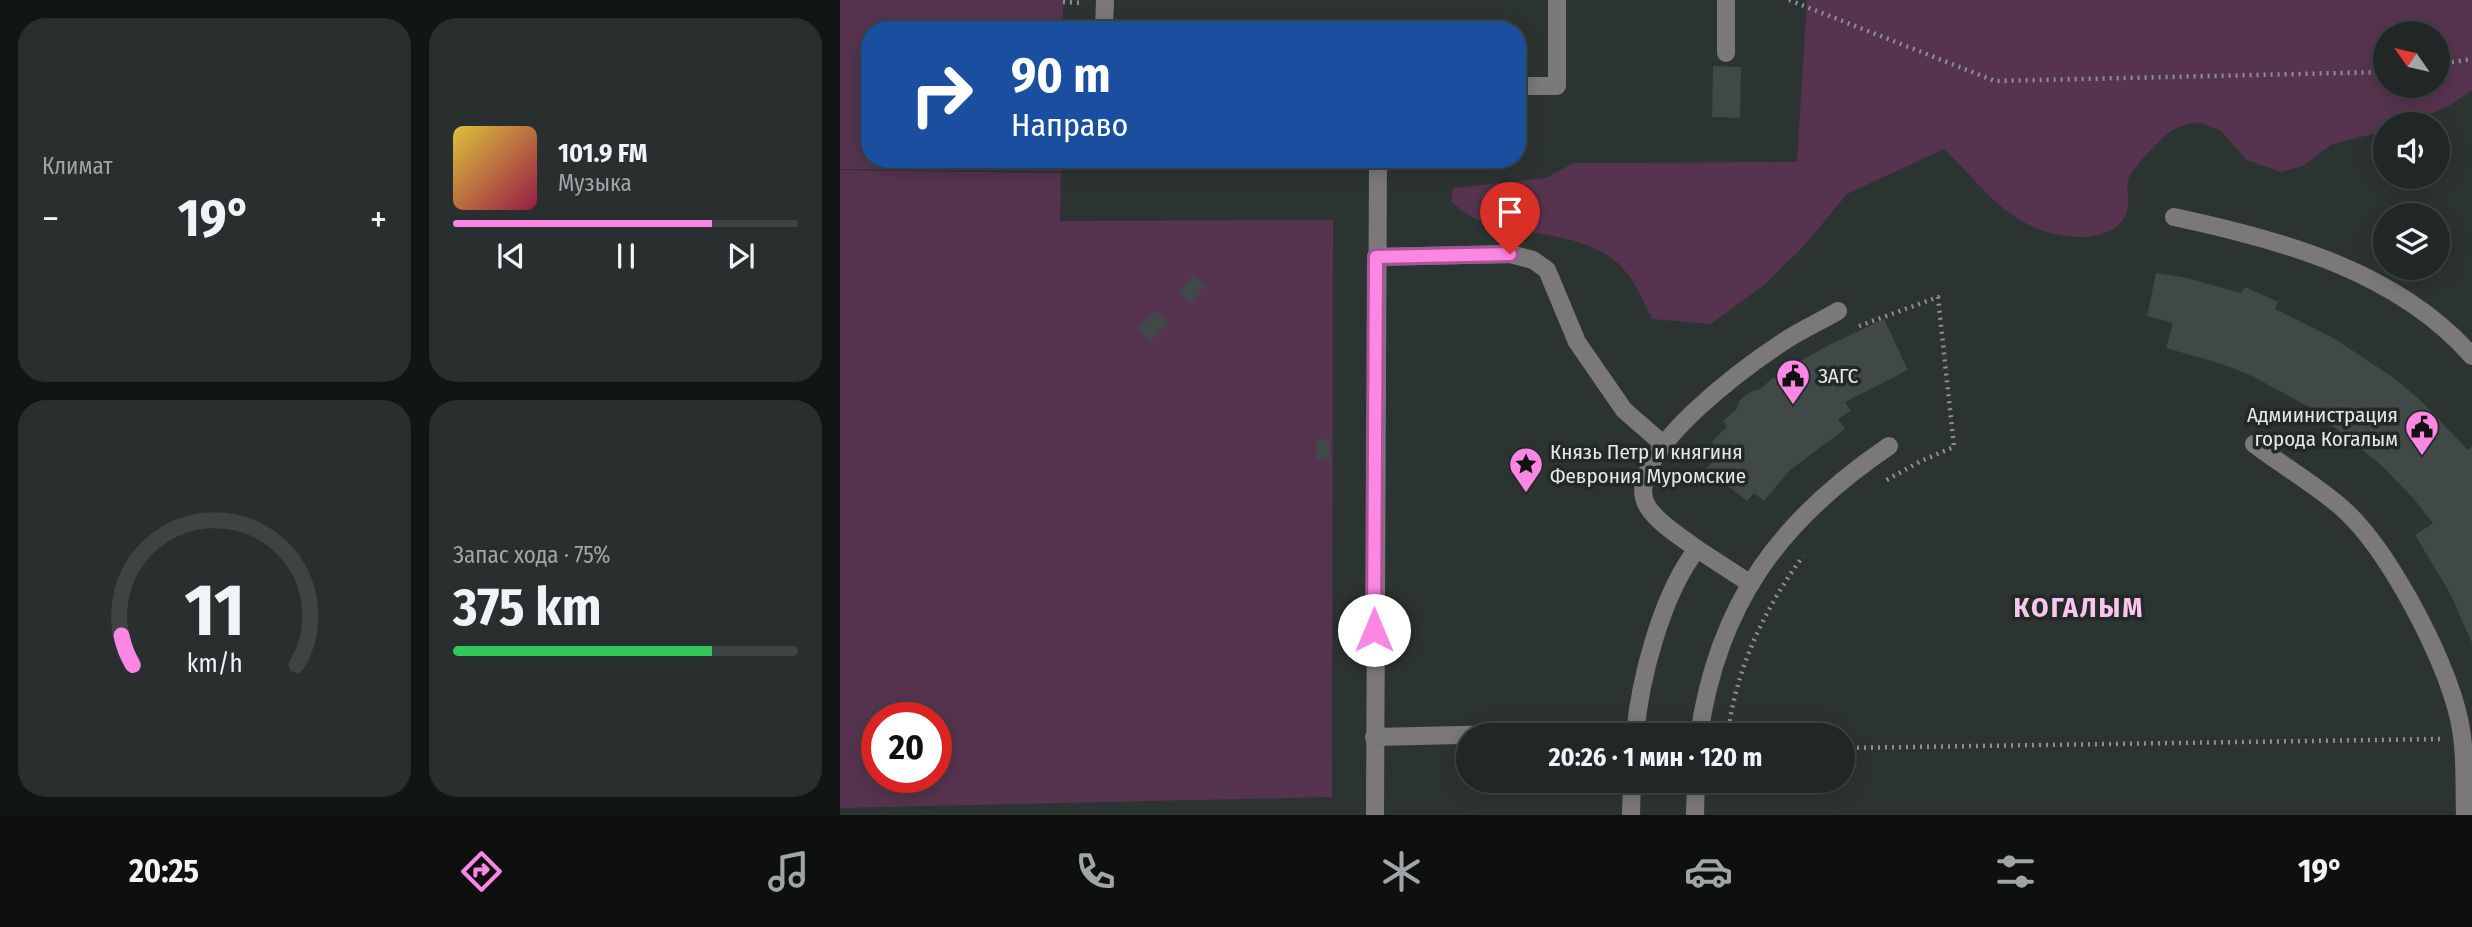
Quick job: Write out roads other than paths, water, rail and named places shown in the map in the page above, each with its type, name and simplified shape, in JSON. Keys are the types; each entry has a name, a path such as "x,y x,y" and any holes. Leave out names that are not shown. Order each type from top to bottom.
{"lane":[{"path":"1104,21 1105,0"},
{"path":"1526,86 1557,86 1557,0"},
{"path":"1726,0 1726,53"},
{"path":"1375,815 1378,168"},
{"path":"2174,216 2244,232 2321,257 2355,272 2395,293 2431,317 2472,356"},
{"path":"1376,257 1510,254 1542,265 1577,342 1624,410 1664,445"},
{"path":"1751,584 1697,549 1649,510 1644,500 1642,485 1645,474 1664,445 1698,407 1739,372 1789,338 1838,312"},
{"path":"2254,444 2339,506 2365,532 2398,582 2431,641 2459,719 2465,815"},
{"path":"1701,723 1711,676 1726,633 1766,558 1789,530 1832,489 1889,446"},
{"path":"1637,723 1641,694 1666,606 1684,566 1697,549"},
{"path":"1374,737 1456,736"},
{"path":"1631,815 1632,793"},
{"path":"1695,815 1696,793"}],"place":[{"name":"ЗАГС","path":"1793,406"},
{"name":"Адмиинистрация города Когалым","path":"2422,457"},
{"name":"Князь Петр и княгиня Феврония Муромские","path":"1526,494"}],"district":[{"name":"КОГАЛЫМ","path":"2079,607"}]}
